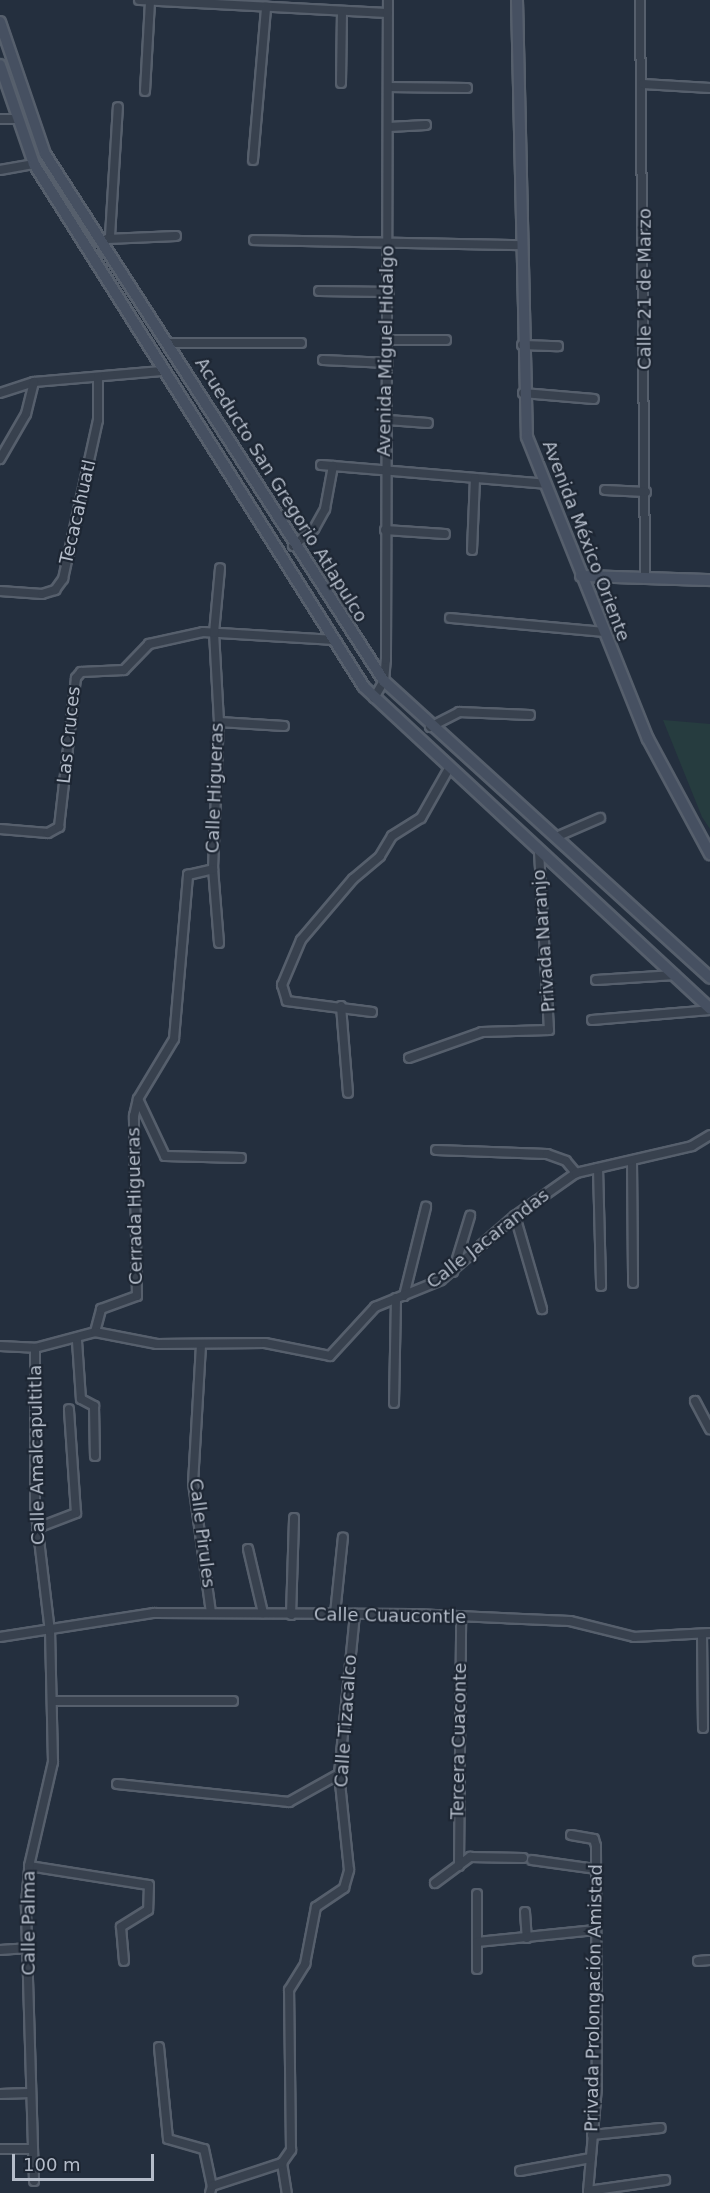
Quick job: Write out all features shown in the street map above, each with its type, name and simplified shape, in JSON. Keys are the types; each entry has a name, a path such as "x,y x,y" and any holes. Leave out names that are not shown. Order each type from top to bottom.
{"street":[{"path":"139,0 260,4 388,13"},
{"name":"Avenida Miguel Hidalgo","path":"384,681 385,469 389,340 388,0"},
{"name":"Avenida México Oriente","path":"517,0 523,393 527,437 603,632 665,775 710,854"},
{"name":"Calle 21 de Marzo","path":"640,0 643,84 645,578"},
{"path":"145,91 150,1"},
{"path":"253,160 260,4"},
{"path":"341,83 342,11"},
{"name":"Acueducto San Gregorio Atlapulco","path":"0,22 45,154 106,239 293,546 384,681 429,727 556,837 710,978"},
{"name":"Acueducto San Gregorio Atlapulco","path":"0,65 34,164 162,371 374,698 448,770 538,852 679,975 710,1010"},
{"path":"643,84 710,88"},
{"path":"389,87 467,88"},
{"path":"118,107 106,239 176,236"},
{"path":"0,119 18,119"},
{"path":"389,126 426,124"},
{"path":"0,170 34,164"},
{"path":"254,240 520,245"},
{"path":"319,291 389,292"},
{"path":"389,340 446,340"},
{"path":"170,343 301,343"},
{"path":"522,345 558,346"},
{"path":"323,360 388,363"},
{"path":"0,393 34,382 162,371"},
{"name":"Tecacahuatl","path":"0,591 42,594 55,590 63,579 98,420 98,377"},
{"path":"0,459 23,422 34,382"},
{"path":"523,393 594,399"},
{"path":"388,420 428,423"},
{"path":"321,465 545,484"},
{"path":"293,546 314,529 325,509 333,466"},
{"path":"472,550 475,478"},
{"path":"606,490 646,492"},
{"path":"385,530 445,534"},
{"name":"Calle Higueras","path":"219,944 213,869 219,722 214,633 220,568"},
{"path":"581,576 710,580"},
{"path":"450,618 603,632"},
{"name":"Las Cruces","path":"0,829 48,833 59,827 77,674 124,670 158,640 214,633 335,640"},
{"path":"374,698 384,681"},
{"path":"429,727 459,712 530,715"},
{"path":"219,722 284,726"},
{"path":"372,1012 282,998 295,953 392,836 421,818 448,770"},
{"path":"556,837 600,818"},
{"name":"Privada Naranjo","path":"409,1058 482,1032 549,1030 538,852"},
{"name":"Cerrada Higueras","path":"95,1332 101,1309 137,1296 130,1139 138,1099 174,1039 188,875 213,869"},
{"path":"596,980 679,975"},
{"path":"341,1006 348,1093"},
{"path":"592,1020 710,1010"},
{"path":"138,1099 165,1156 241,1158"},
{"name":"Calle Jacarandas","path":"95,1332 157,1344 265,1343 323,1358 375,1307 428,1289 453,1272 515,1216 576,1173 692,1146 710,1135"},
{"path":"436,1150 547,1154 566,1161 576,1173"},
{"path":"632,1161 633,1283"},
{"path":"598,1168 602,1286"},
{"path":"394,1403 400,1297 426,1207"},
{"path":"453,1272 470,1216"},
{"path":"515,1216 542,1309"},
{"path":"0,1346 35,1348 76,1341 95,1332"},
{"path":"76,1341 81,1399 94,1406 95,1456"},
{"name":"Calle Pirules","path":"201,1345 193,1483 211,1613"},
{"name":"Calle Amalcapultitla","path":"35,1348 37,1528 50,1632"},
{"path":"695,1401 710,1429"},
{"path":"37,1528 76,1513 69,1409"},
{"path":"291,1615 294,1518"},
{"path":"335,1614 343,1537"},
{"path":"248,1549 263,1613"},
{"name":"Calle Cuaucontle","path":"50,1632 123,1615 263,1613 462,1616 570,1622 634,1637 706,1633"},
{"name":"Calle Tizacalco","path":"282,2163 291,2150 289,1990 305,1964 316,1906 344,1888 348,1877 339,1774 355,1614"},
{"name":"Tercera Cuaconte","path":"459,1866 462,1616"},
{"path":"0,1637 50,1632"},
{"name":"Calle Palma","path":"34,2181 31,2149 27,1948 28,1866 53,1762 50,1632"},
{"path":"703,1728 706,1633"},
{"path":"53,1701 233,1701"},
{"path":"117,1784 289,1802 339,1774"},
{"name":"Privada Prolongación Amistad","path":"571,1834 594,1839 596,1869 592,2135 588,2192"},
{"path":"435,1883 459,1866 484,1853 523,1858"},
{"path":"532,1860 596,1869"},
{"path":"28,1866 149,1885 148,1910 121,1928 124,1961"},
{"path":"477,1894 477,1969"},
{"path":"525,1912 528,1938"},
{"path":"477,1942 595,1930"},
{"path":"0,1950 27,1948"},
{"path":"698,1961 710,1960"},
{"path":"159,2047 168,2139 204,2149 211,2190 282,2163 287,2193"},
{"path":"0,2094 30,2093"},
{"path":"592,2135 661,2128"},
{"path":"0,2149 31,2149"},
{"path":"520,2171 591,2158"},
{"path":"588,2192 665,2180"}],"green space":[{"path":"663,720 710,724 710,829 702,817"}]}
